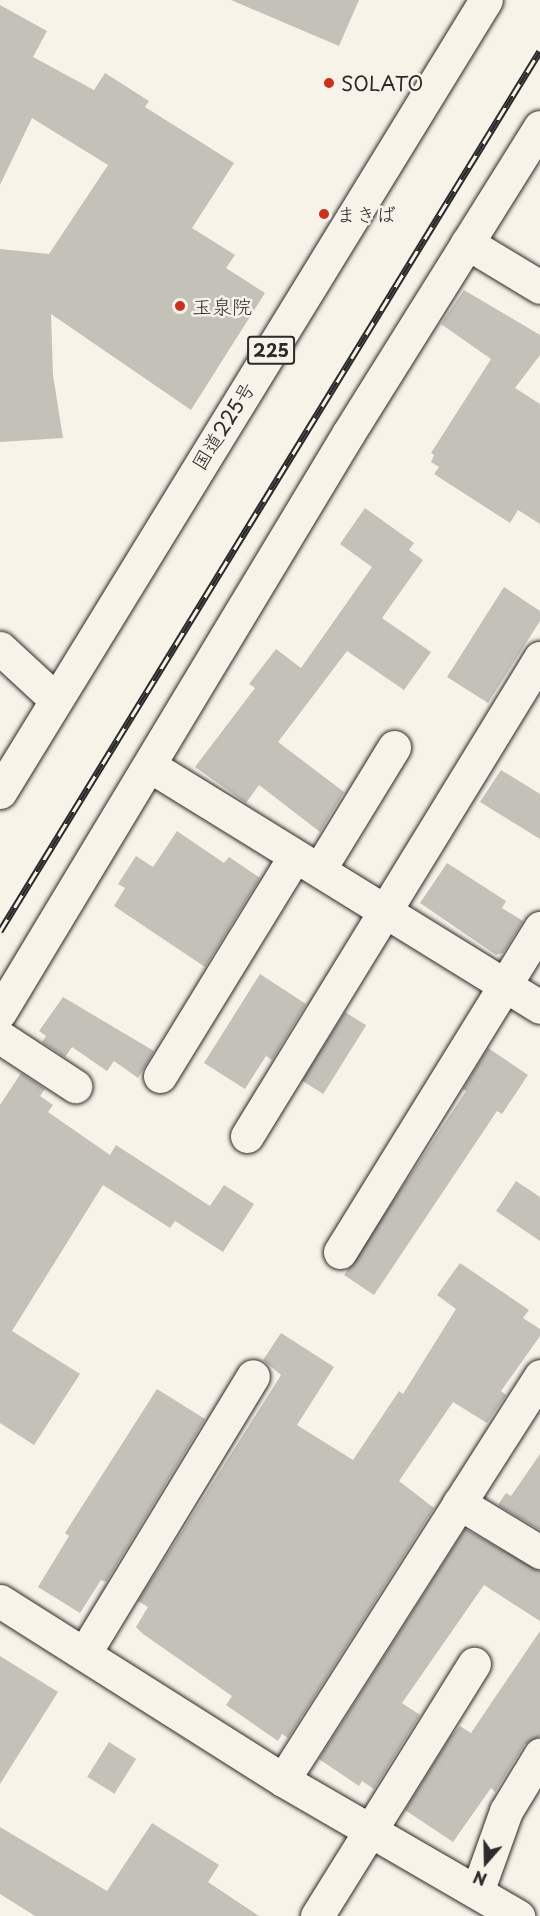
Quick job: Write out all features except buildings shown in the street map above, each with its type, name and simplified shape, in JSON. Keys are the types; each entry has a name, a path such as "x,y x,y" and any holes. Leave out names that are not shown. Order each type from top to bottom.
{"main road":[{"name":"国道225号","path":"0,792 486,0"},
{"path":"0,1012 467,243 540,128"},
{"path":"467,243 540,287"},
{"path":"0,648 55,699"},
{"path":"246,1136 540,658"},
{"path":"160,1076 307,863 394,747"},
{"path":"150,766 540,1007"},
{"path":"340,1252 540,928"},
{"path":"0,1037 75,1086"},
{"path":"84,1654 253,1376"},
{"path":"283,1780 540,1376"},
{"path":"459,1503 540,1552"},
{"path":"0,1601 283,1780 518,1916"},
{"path":"317,1916 474,1664"},
{"path":"477,1892 506,1811 540,1755"}],"railway":[{"path":"0,931 540,51"}],"place":[{"name":"SOLATO","path":"329,83"},
{"name":"まきば","path":"324,214"},
{"name":"玉泉院","path":"180,306"}]}
